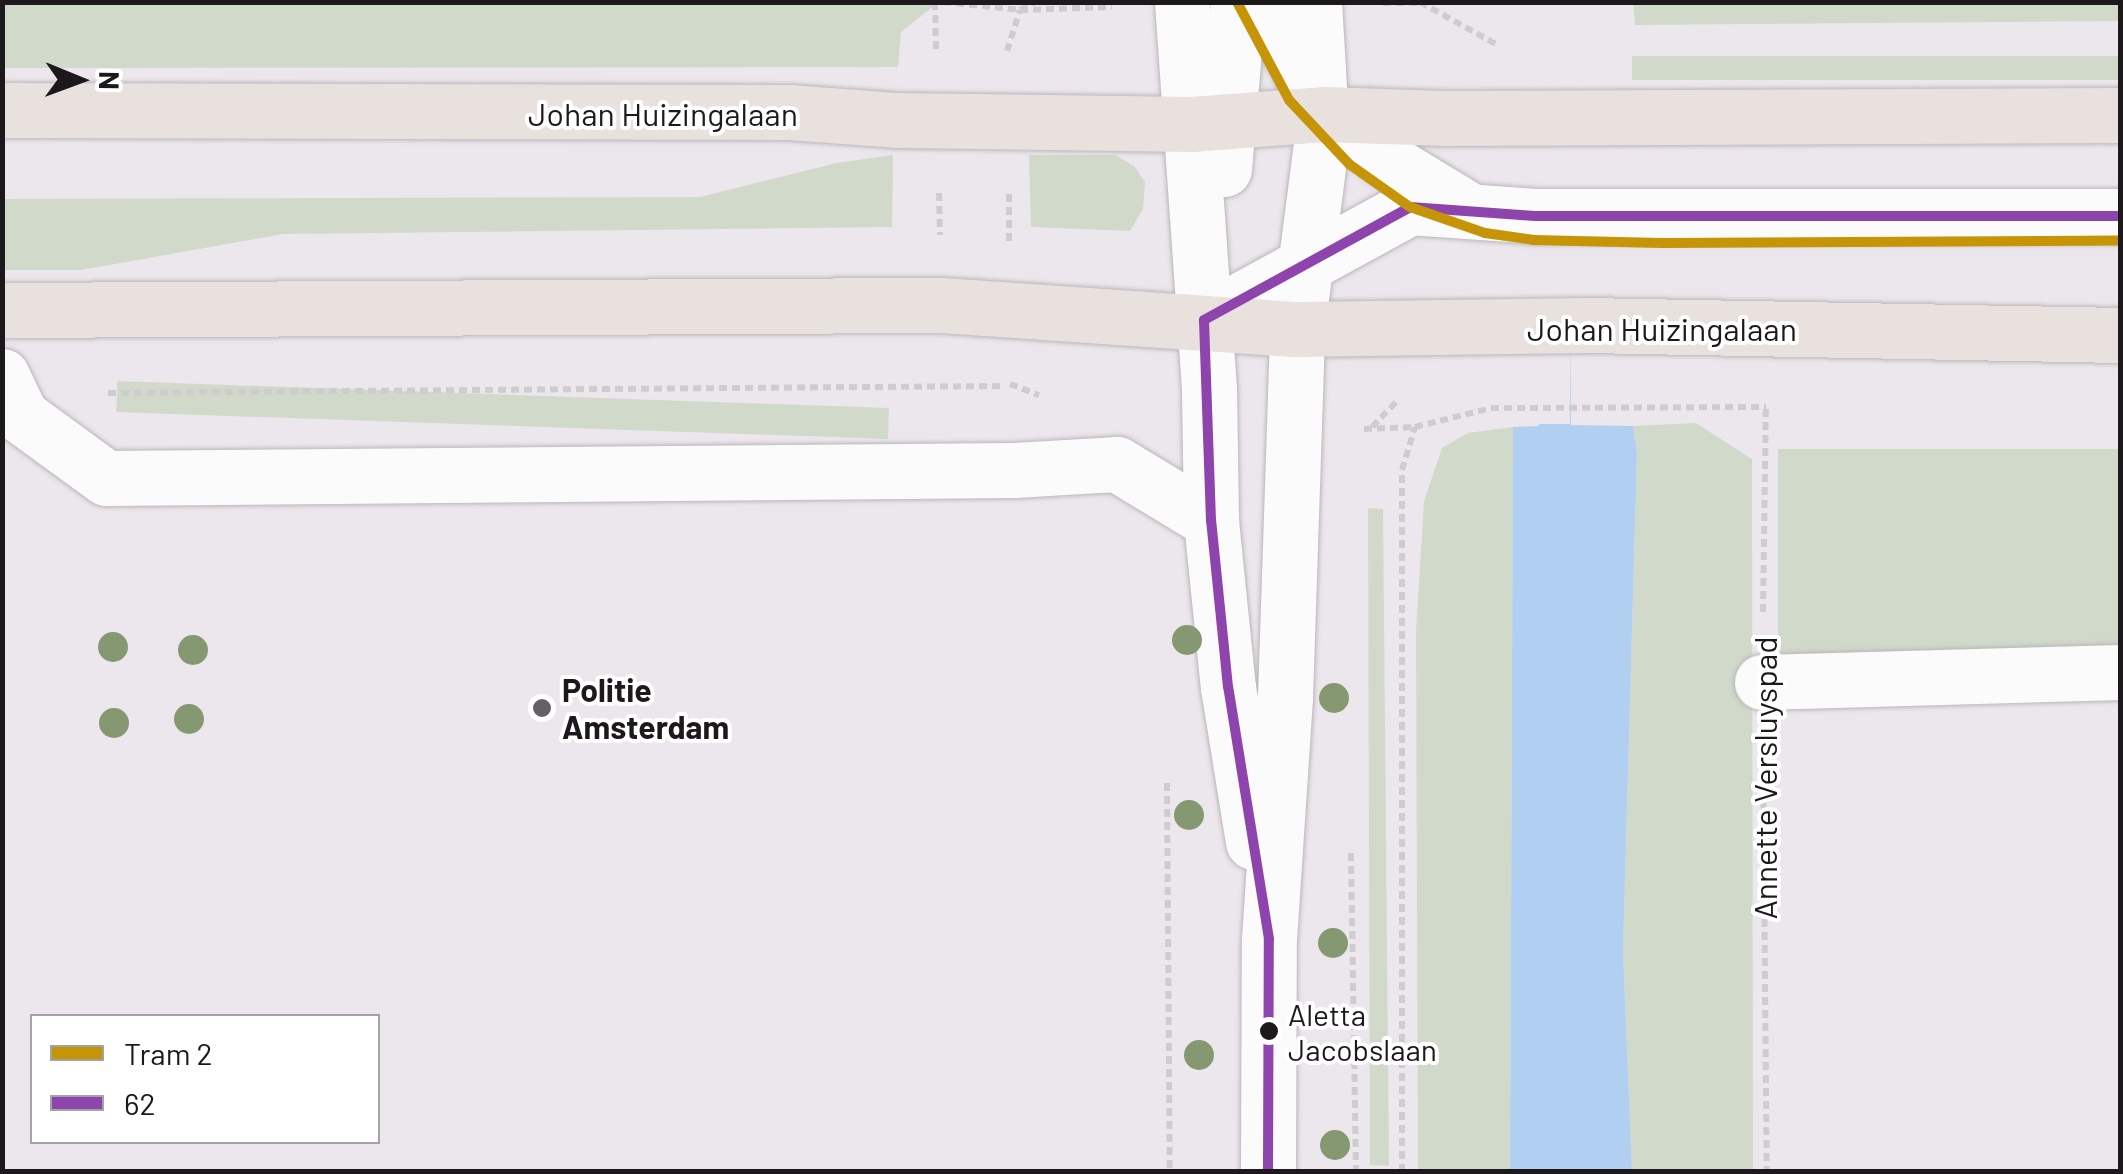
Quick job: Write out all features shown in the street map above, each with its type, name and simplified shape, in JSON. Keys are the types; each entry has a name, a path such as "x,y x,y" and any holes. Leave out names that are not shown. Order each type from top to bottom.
{"main road":[{"name":"Johan Huizingalaan","path":"2,110 789,112 899,120 1210,122 1323,114 2120,115"},
{"name":"Johan Huizingalaan","path":"2,310 941,305 1297,329 1554,327 2120,335"}],"street":[{"path":"1238,2 1210,122 1204,320 1211,521 1228,687 1269,938"},
{"path":"1264,2 1323,114 1385,159 1467,208"},
{"path":"1268,1172 1269,938 1286,697 1297,329 1323,114 1314,2"},
{"path":"1182,4 1210,122"},
{"path":"1204,320 1410,207 1553,216 2120,216"},
{"path":"12,396 106,478 1014,470 1116,464 1211,521"},
{"path":"1762,682 2120,672"}],"path":[{"path":"943,2 1020,10 1182,4"},
{"path":"1020,10 1035,2"},
{"path":"1378,2 1421,3 1506,49"},
{"path":"12,396 118,390 944,386"},
{"path":"1010,386 1080,408 1116,464"},
{"name":"Annette Versluyspad","path":"1766,395 1762,682 1766,1172"},
{"path":"1536,406 1766,407"},
{"path":"1402,1172 1402,470 1416,427"},
{"path":"1167,770 1170,1172"}],"green space":[{"path":"2120,2 2120,21 1635,25 1633,3"},
{"path":"2,3 938,3 901,32 898,67 3,68"},
{"path":"1632,56 2120,56 2120,80 1632,80"},
{"path":"893,155 892,227 283,234 81,270 3,270 3,199 700,197 837,163"},
{"path":"1029,155 1115,155 1134,166 1145,182 1143,209 1130,231 1031,227"},
{"path":"117,381 889,408 888,439 116,412"},
{"path":"1696,423 1752,459 1753,1171 1632,1172 1623,950 1637,453 1633,426"},
{"path":"1513,427 1510,1171 1418,1172 1416,632 1424,501 1442,448 1468,433"},
{"path":"1778,449 2120,449 2120,658 1778,658"},
{"path":"1368,508 1383,509 1389,1166 1370,1165"}],"water":[{"path":"1567,2 1571,425 1633,426 1637,453 1623,950 1632,1171 1510,1172 1513,427 1539,426 1537,3"}],"pier":[{"path":"1533,3 1570,3 1570,424 1533,424"}],"tram line":[{"name":"2","path":"1237,2 1289,100 1349,164 1410,207 1485,233 1534,240 1662,243 2120,241"}],"transit line":[{"name":"62","path":"1268,1172 1269,939 1228,687 1211,521 1204,320 1410,207 1535,216 2120,216"}],"place":[{"name":"Politie Amsterdam","path":"542,708"},
{"name":"Aletta Jacobslaan","path":"1269,1031"}]}
